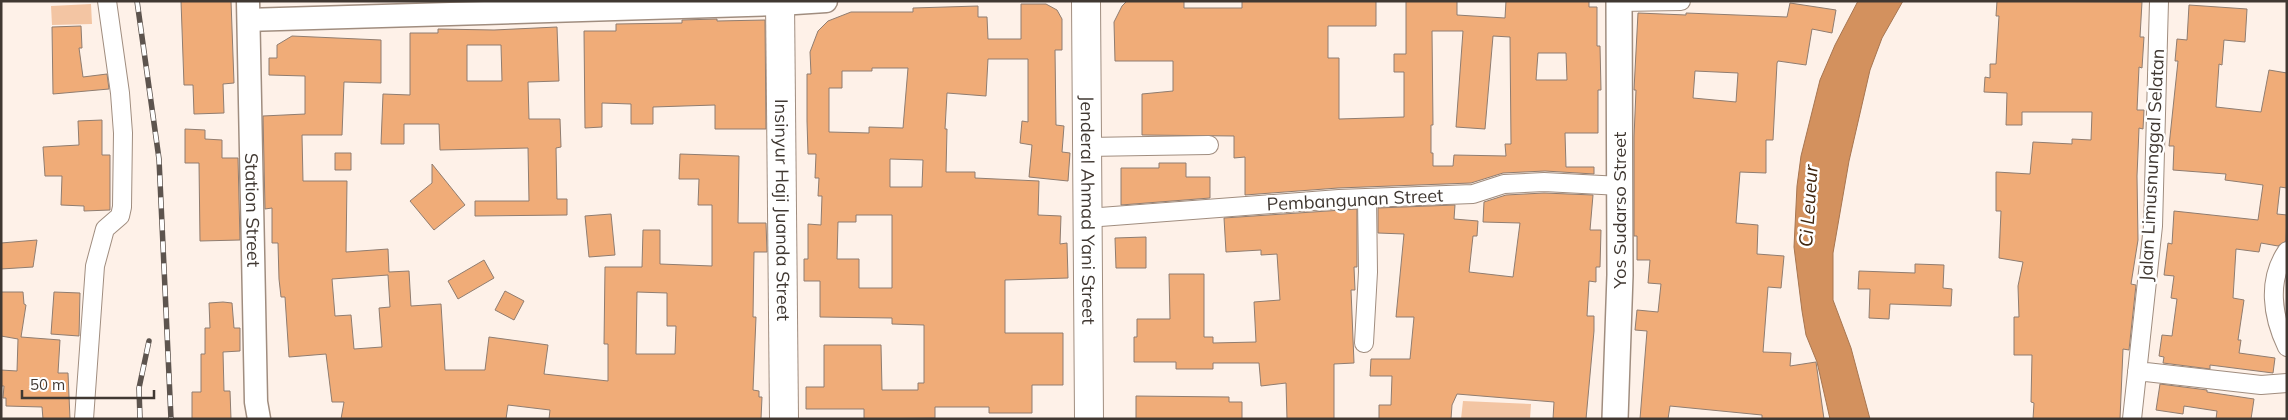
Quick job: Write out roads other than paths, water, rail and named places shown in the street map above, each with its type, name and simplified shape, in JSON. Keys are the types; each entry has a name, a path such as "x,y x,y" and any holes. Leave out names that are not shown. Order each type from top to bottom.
{"highway":[{"name":"Jenderal Ahmad Yani Street","path":"1086,1 1088,419"},
{"name":"Insinyur Haji Juanda Street","path":"780,3 784,419"}],"main road":[{"name":"Yos Sudarso Street","path":"1615,419 1621,186 1619,2"}],"street":[{"path":"84,419 98,250 105,229 120,216 122,207 120,93 107,1"},
{"path":"249,11 826,1"},
{"path":"1619,2 1681,1"},
{"name":"Jalan Limusnunggal Selatan","path":"2132,419 2153,226 2159,1"},
{"name":"Station Street","path":"249,11 256,402 259,419"},
{"path":"1086,147 1209,145"},
{"name":"Pembangunan Street","path":"1087,218 1367,198 1473,194 1504,184 1544,182 1621,186"},
{"path":"1364,343 1368,272 1367,198"},
{"path":"2287,251 2274,274 2273,296 2278,322 2287,347"},
{"path":"2137,371 2261,385 2287,383"}],"water":[{"name":"Ci Leueur","path":"1858,1 1903,1 1882,38 1870,70 1849,161 1833,253 1833,300 1851,348 1870,419 1830,419 1817,362 1806,335 1802,311 1794,247 1797,186 1801,156 1820,80 1835,45"}],"railway":[{"path":"137,1 159,159 171,419"},
{"path":"140,419 139,388 149,341"}]}
